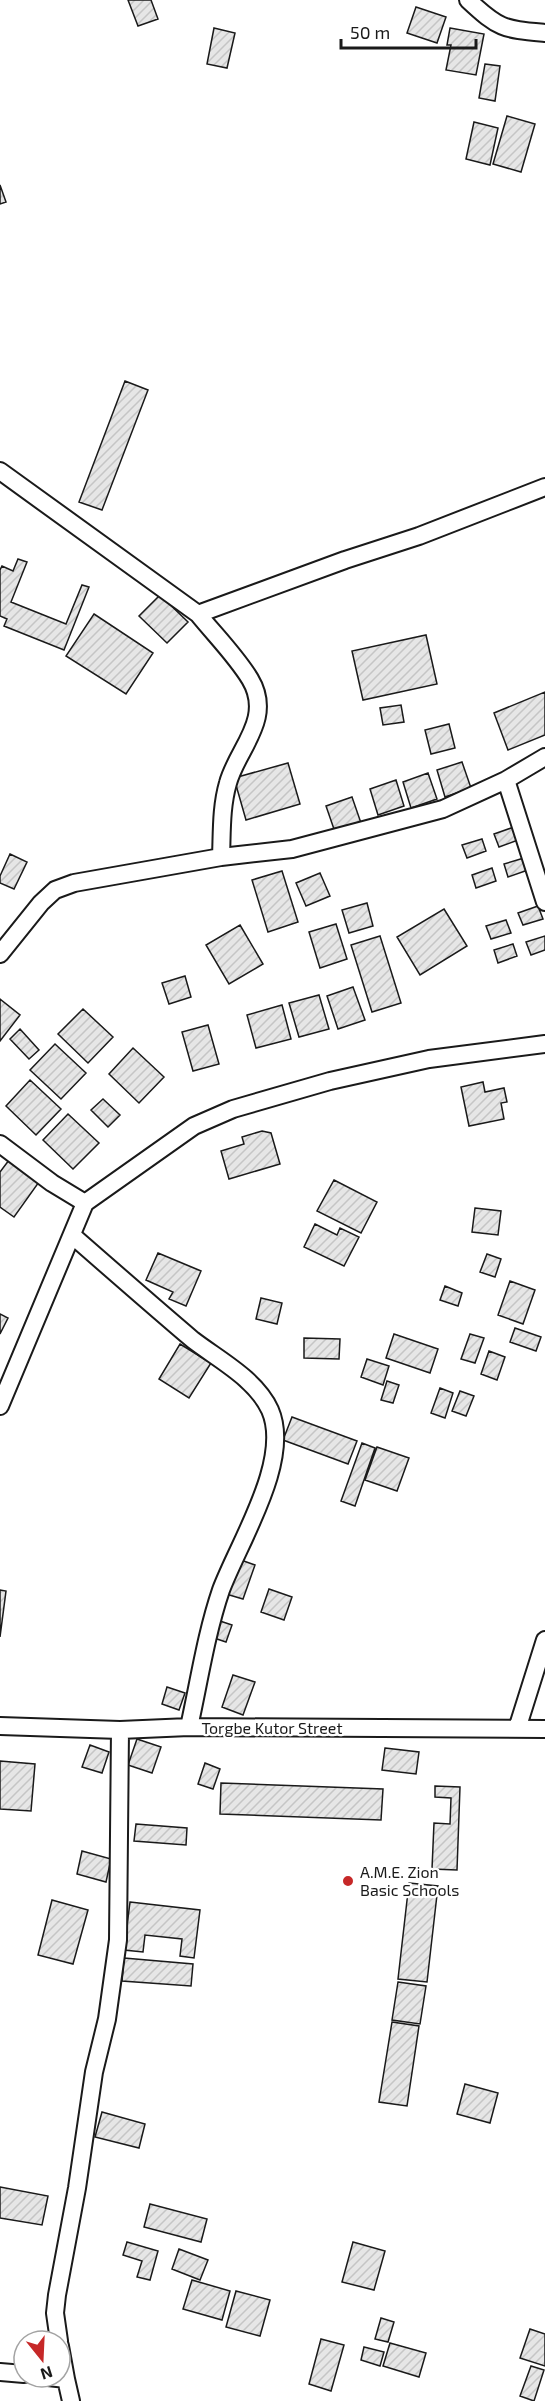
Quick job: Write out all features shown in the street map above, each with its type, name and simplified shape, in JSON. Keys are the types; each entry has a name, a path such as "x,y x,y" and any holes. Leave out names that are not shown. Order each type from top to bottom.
{"street":[{"path":"468,0 496,25 514,30 545,33"},
{"path":"0,471 198,614 251,680 257,702 256,724 229,780 223,803 221,857"},
{"path":"198,614 345,560 419,536 545,487"},
{"path":"0,954 41,903 55,890 74,883 221,857 292,849 353,834 443,809 506,780 545,757"},
{"path":"506,780 545,902"},
{"path":"0,1406 85,1203 194,1126 233,1109 330,1081 429,1059 545,1044"},
{"path":"0,1144 52,1183 85,1203"},
{"path":"73,1236 194,1340 255,1388 269,1410 276,1431 275,1450 264,1490 221,1590 207,1642 189,1727"},
{"path":"517,1729 545,1640"},
{"name":"Torgbe Kutor Street","path":"0,1726 120,1730 189,1727 545,1729"},
{"path":"57,2329 55,2313 57,2295 77,2188 94,2072 107,2019 118,1941 120,1730"}],"building":[{"path":"128,0 151,0 158,19 138,26"},
{"path":"416,7 446,17 437,43 407,33"},
{"path":"214,28 235,33 227,68 207,64"},
{"path":"450,28 484,34 476,75 446,70 451,45 447,45"},
{"path":"485,64 500,66 495,101 479,98"},
{"path":"507,116 535,124 521,172 493,164"},
{"path":"474,122 498,128 490,165 466,159"},
{"path":"0,185 6,202 0,204"},
{"path":"125,381 148,390 102,510 79,502"},
{"path":"18,559 27,562 11,602 66,624 82,585 89,587 64,650 4,626 7,619 0,616 0,570 2,566 13,571"},
{"path":"160,595 188,622 167,643 139,616"},
{"path":"94,614 153,653 126,694 66,656"},
{"path":"426,635 437,684 363,700 352,651"},
{"path":"545,692 545,735 508,750 494,713"},
{"path":"401,705 404,722 383,725 380,708"},
{"path":"449,724 455,748 431,754 425,730"},
{"path":"462,762 471,788 445,797 437,770"},
{"path":"288,763 300,804 246,820 234,778"},
{"path":"428,773 437,799 411,808 403,782"},
{"path":"396,780 404,806 378,815 370,789"},
{"path":"352,797 361,823 335,832 326,806"},
{"path":"514,827 518,840 499,847 494,834"},
{"path":"482,839 486,851 467,858 462,845"},
{"path":"10,854 27,862 14,889 0,883 0,876"},
{"path":"524,858 528,870 508,877 504,864"},
{"path":"492,868 496,881 476,888 472,875"},
{"path":"282,871 298,922 268,932 252,880"},
{"path":"320,873 330,896 306,906 296,883"},
{"path":"367,903 373,926 349,933 342,910"},
{"path":"538,906 543,919 523,925 518,913"},
{"path":"444,909 467,946 420,975 397,937"},
{"path":"506,920 511,933 491,939 486,926"},
{"path":"336,924 347,959 320,968 309,932"},
{"path":"240,925 263,964 229,984 206,945"},
{"path":"380,936 401,1003 372,1012 351,945"},
{"path":"545,936 545,950 531,955 526,942"},
{"path":"513,944 517,956 498,963 494,950"},
{"path":"185,976 191,997 169,1004 162,983"},
{"path":"353,987 365,1020 338,1029 327,996"},
{"path":"319,995 329,1029 299,1037 289,1003"},
{"path":"0,999 20,1015 0,1041"},
{"path":"282,1005 291,1039 256,1048 247,1015"},
{"path":"83,1009 113,1037 88,1063 58,1034"},
{"path":"208,1025 219,1064 193,1071 182,1032"},
{"path":"20,1029 39,1050 29,1059 10,1039"},
{"path":"55,1044 86,1073 61,1099 30,1070"},
{"path":"133,1048 164,1077 139,1103 109,1074"},
{"path":"30,1080 61,1109 36,1135 6,1106"},
{"path":"483,1082 485,1092 504,1088 507,1102 501,1103 504,1119 469,1126 461,1087"},
{"path":"103,1099 120,1115 108,1127 91,1110"},
{"path":"68,1114 99,1143 73,1169 43,1140"},
{"path":"262,1131 271,1133 280,1164 229,1179 221,1151 244,1144 242,1137"},
{"path":"9,1160 39,1182 14,1217 0,1207 0,1172"},
{"path":"334,1180 377,1202 361,1233 317,1211"},
{"path":"475,1208 501,1211 498,1235 472,1232"},
{"path":"315,1224 337,1235 340,1228 359,1237 344,1266 304,1247"},
{"path":"158,1253 201,1271 186,1306 169,1299 173,1292 146,1280"},
{"path":"487,1254 501,1259 495,1277 480,1272"},
{"path":"510,1281 535,1290 523,1324 498,1315"},
{"path":"445,1286 462,1293 458,1306 440,1300"},
{"path":"261,1298 282,1303 277,1324 256,1319"},
{"path":"0,1314 8,1318 0,1334"},
{"path":"515,1328 541,1337 536,1351 510,1342"},
{"path":"394,1334 438,1349 430,1373 386,1358"},
{"path":"470,1334 484,1338 475,1363 461,1359"},
{"path":"304,1338 340,1339 339,1359 304,1358"},
{"path":"180,1344 211,1363 189,1398 159,1379"},
{"path":"489,1351 505,1357 497,1380 481,1374"},
{"path":"367,1359 389,1366 383,1385 361,1377"},
{"path":"387,1381 399,1385 393,1403 381,1400"},
{"path":"440,1388 453,1393 445,1418 431,1413"},
{"path":"460,1391 474,1396 466,1416 452,1411"},
{"path":"292,1417 357,1441 348,1464 283,1440"},
{"path":"362,1443 375,1448 355,1506 341,1501"},
{"path":"377,1447 409,1458 397,1491 365,1480"},
{"path":"238,1559 255,1565 243,1599 226,1594"},
{"path":"269,1589 292,1597 284,1620 261,1612"},
{"path":"0,1590 6,1591 0,1637"},
{"path":"217,1620 232,1625 226,1642 211,1637"},
{"path":"233,1675 255,1682 243,1715 222,1707"},
{"path":"167,1687 185,1693 179,1710 162,1704"},
{"path":"137,1739 161,1747 152,1773 128,1765"},
{"path":"90,1745 109,1752 102,1773 82,1767"},
{"path":"385,1748 419,1752 416,1774 382,1770"},
{"path":"0,1761 35,1764 31,1811 0,1809"},
{"path":"205,1763 220,1769 213,1789 198,1784"},
{"path":"221,1783 383,1789 381,1820 220,1814"},
{"path":"435,1786 460,1787 457,1870 432,1869 434,1823 450,1824 451,1798 435,1797"},
{"path":"136,1824 187,1828 186,1845 134,1841"},
{"path":"82,1851 111,1859 106,1882 77,1874"},
{"path":"409,1883 438,1886 427,1982 398,1979"},
{"path":"52,1900 88,1910 73,1964 38,1955"},
{"path":"130,1902 200,1910 194,1958 180,1956 182,1939 145,1935 143,1952 124,1950"},
{"path":"124,1958 193,1964 191,1986 122,1981"},
{"path":"398,1982 426,1986 420,2024 392,2020"},
{"path":"392,2022 419,2026 407,2106 379,2102"},
{"path":"465,2084 498,2093 490,2123 457,2114"},
{"path":"102,2112 145,2124 139,2148 95,2137"},
{"path":"0,2187 48,2196 42,2225 0,2218"},
{"path":"150,2204 207,2219 201,2242 144,2227"},
{"path":"127,2242 158,2251 150,2280 137,2277 142,2261 123,2255"},
{"path":"353,2242 385,2251 374,2290 342,2282"},
{"path":"179,2249 208,2260 200,2280 172,2269"},
{"path":"192,2280 230,2291 222,2320 183,2309"},
{"path":"236,2291 270,2300 260,2336 226,2327"},
{"path":"381,2318 394,2322 388,2342 375,2339"},
{"path":"530,2329 545,2334 545,2366 520,2358"},
{"path":"321,2339 344,2345 331,2391 309,2384"},
{"path":"390,2343 426,2353 419,2377 383,2366"},
{"path":"364,2347 384,2352 380,2366 361,2360"},
{"path":"531,2366 544,2370 534,2401 520,2396"}],"place":[{"name":"A.M.E. Zion Basic Schools","path":"348,1881"}]}
